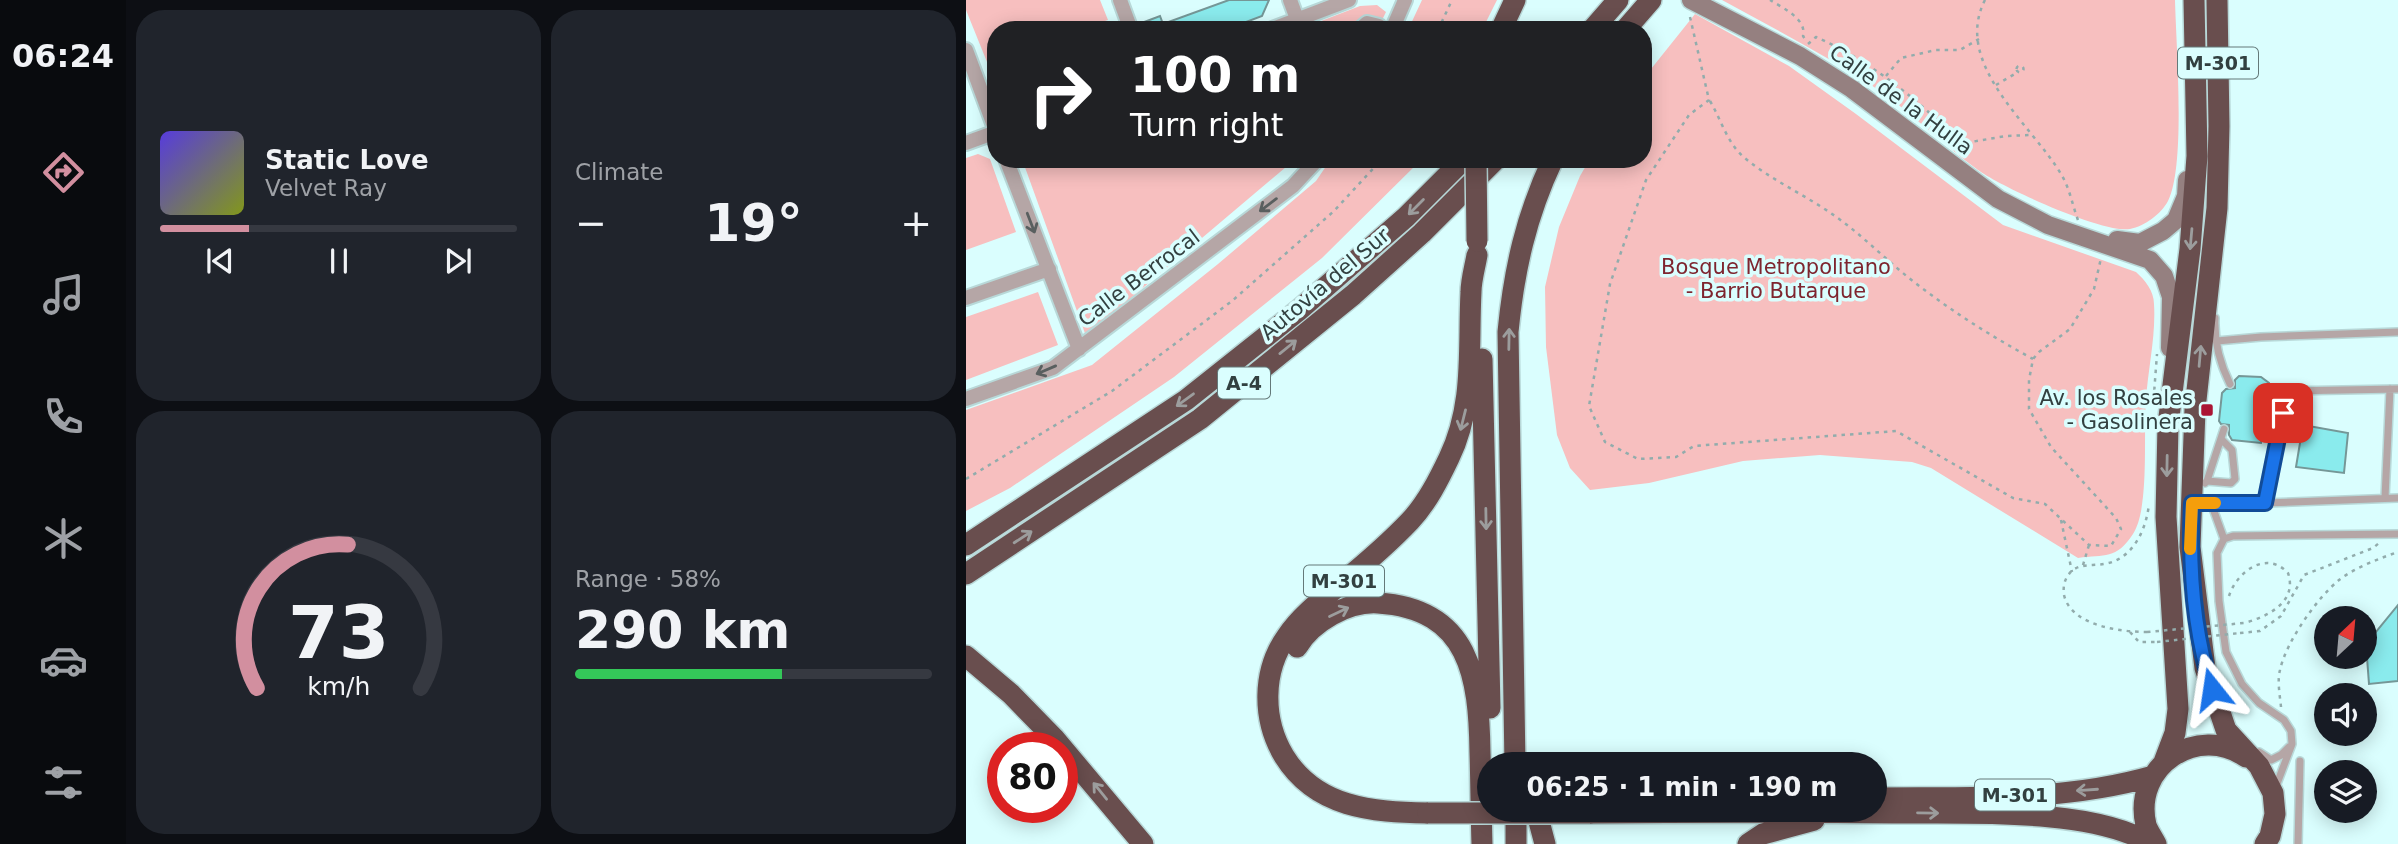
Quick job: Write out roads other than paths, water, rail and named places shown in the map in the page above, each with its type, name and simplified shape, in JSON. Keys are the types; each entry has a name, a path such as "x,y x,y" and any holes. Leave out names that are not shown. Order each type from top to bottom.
{"highway":[{"path":"1505,21 1515,0"},
{"path":"1600,21 1618,0"},
{"path":"1633,21 1651,0"},
{"path":"1647,21 1663,0"},
{"name":"M-301","path":"2153,844 2147,825 2145,801 2175,733 2178,709 2166,517 2168,425 2190,249 2197,156 2194,0"},
{"name":"M-301","path":"2217,0 2217,208 2195,409 2201,494 2190,547 2205,668 2226,730 2259,766 2273,793"},
{"name":"Autovía del Sur","path":"966,545 1186,400 1298,311 1406,217 1455,168"},
{"path":"1476,168 1484,393 1490,752"},
{"name":"Autovía del Sur","path":"966,574 1200,419 1353,295 1423,233 1487,168"},
{"path":"1515,752 1508,332 1513,283 1520,251 1549,168"},
{"name":"M-301","path":"1477,248 1471,289 1468,399 1460,432 1450,457 1432,492 1413,518 1386,545 1311,609 1287,636 1275,657 1267,701 1270,724 1280,750 1305,782 1322,794 1360,809 1387,812 1477,801"},
{"name":"M-301","path":"1482,844 1479,713 1474,677 1467,655 1450,632 1425,613 1397,604 1372,602 1333,614 1317,625 1299,643 1287,664 1282,686 1281,710 1288,736 1301,759 1321,779 1344,792 1370,799 1427,807 1590,813 1800,811 1990,814 2051,818 2123,831 2153,844"},
{"path":"966,656 1011,694 1054,738 1143,844"},
{"path":"1514,656 1526,752"},
{"name":"M-301","path":"1887,797 2000,796 2098,790 2159,769 2182,750 2205,744 2233,748 2259,766"},
{"path":"2266,843 2275,814 2273,793"},
{"name":"M-301","path":"1748,844 1763,834 1810,821 1891,813"},
{"path":"1492,822 1492,844"},
{"path":"1516,822 1516,844"},
{"path":"1539,822 1545,844"}],"street":[{"path":"1120,0 1128,21"},
{"path":"1290,0 1297,19"},
{"path":"1292,21 1349,0"},
{"path":"1391,21 1405,0"},
{"name":"Calle de la Hulla","path":"1690,6 1804,50 1998,199 2048,225 2084,236"},
{"path":"2084,236 2140,243 2163,231 2176,220 2186,196 2195,37"},
{"path":"966,50 987,107"},
{"path":"966,143 987,135"},
{"path":"1010,168 1079,349"},
{"name":"Calle Berrocal","path":"966,399 1053,368 1293,186 1310,168"},
{"path":"2084,236 2150,260 2164,276 2171,297 2168,425"},
{"path":"966,299 1049,269"}],"lane":[{"path":"2217,208 2214,331 2222,369 2230,384"},
{"path":"2217,341 2398,332"},
{"path":"2265,503 2288,391 2394,389 2385,498"},
{"path":"2224,429 2201,494 2224,539"},
{"path":"2201,494 2235,479 2232,450 2221,439"},
{"path":"2201,494 2265,503 2398,498"},
{"path":"2273,793 2292,744 2291,731 2284,720 2259,703 2242,684 2226,652 2219,601 2217,553 2224,539 2233,536 2394,534"},
{"path":"2243,749 2255,749 2271,760 2292,744"},
{"path":"2298,844 2300,761"}],"place":[{"name":"Av. los Rosales - Gasolinera","path":"2207,410"}],"park label":[{"name":"Bosque Metropolitano - Barrio Butarque","path":"1776,279"}]}
